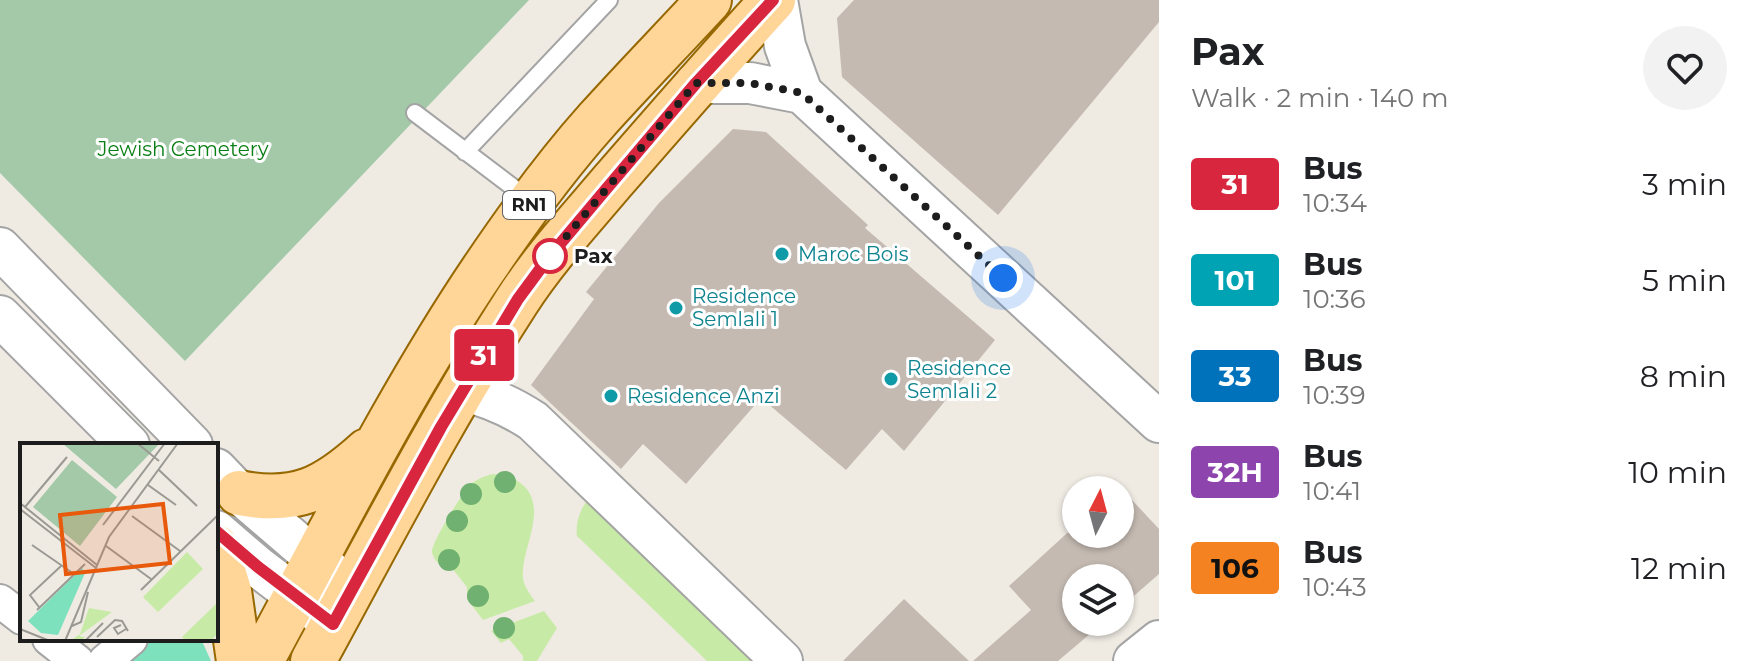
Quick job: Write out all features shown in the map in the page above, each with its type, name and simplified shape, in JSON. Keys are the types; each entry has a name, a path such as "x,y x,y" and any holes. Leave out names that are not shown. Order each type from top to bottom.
{"main road":[{"name":"RN1","path":"261,661 442,332 483,269 596,122 709,0"},
{"name":"RN1","path":"333,625 462,391 518,299 549,257 696,83 775,0"},
{"path":"228,481 260,497 301,493 320,487 338,476 384,436"},
{"path":"218,557 234,618 239,661"}],"street":[{"path":"775,0 785,46 802,93 1159,422"},
{"path":"696,83 750,83 802,93"},
{"path":"0,248 190,443"},
{"path":"0,316 127,443"},
{"path":"462,391 498,401 533,421 782,661"},
{"path":"228,481 306,578 333,625"},
{"path":"218,553 306,578"},
{"path":"0,601 20,616"},
{"path":"52,641 77,661"},
{"path":"105,661 129,641"},
{"path":"1134,661 1159,641"}],"lane":[{"path":"465,152 609,0"},
{"path":"415,113 532,202"}],"green space":[{"name":"Jewish Cemetery","path":"0,0 529,0 185,361 0,173"},
{"path":"493,474 518,481 532,498 533,521 523,579 535,601 483,620 467,599 467,587 451,567 442,568 432,552 466,490 478,479"},
{"path":"588,500 758,661 707,661 577,536 579,517"},
{"path":"544,611 557,628 537,661 523,661 523,656 509,639 501,643 491,631"},
{"path":"145,641 202,641 211,661 120,661"}],"building":[{"path":"854,0 1159,0 1159,22 998,215 842,77 837,18"},
{"path":"733,129 766,132 868,225 865,228 995,340 904,451 882,429 846,470 761,398 686,484 643,444 621,469 531,385 594,299 586,292 659,203"},
{"path":"1134,502 1159,529 1159,574 1134,596 1134,564 1062,564 1062,636 1087,636 1058,661 973,661 1031,610 1009,586 1062,538 1062,548 1134,548"},
{"path":"904,599 969,661 843,661"}],"bus line":[{"name":"31","path":"218,533 333,624 441,427 518,299 549,257 696,83 773,0"}],"place":[{"name":"Maroc Bois","path":"782,254"},
{"name":"Pax","path":"550,256"},
{"name":"Residence Semlali 1","path":"676,308"},
{"name":"Residence Semlali 2","path":"891,379"},
{"name":"Residence Anzi","path":"611,396"}],"route":[{"path":"550,256 696,83 750,83 802,93 1003,278"}]}
